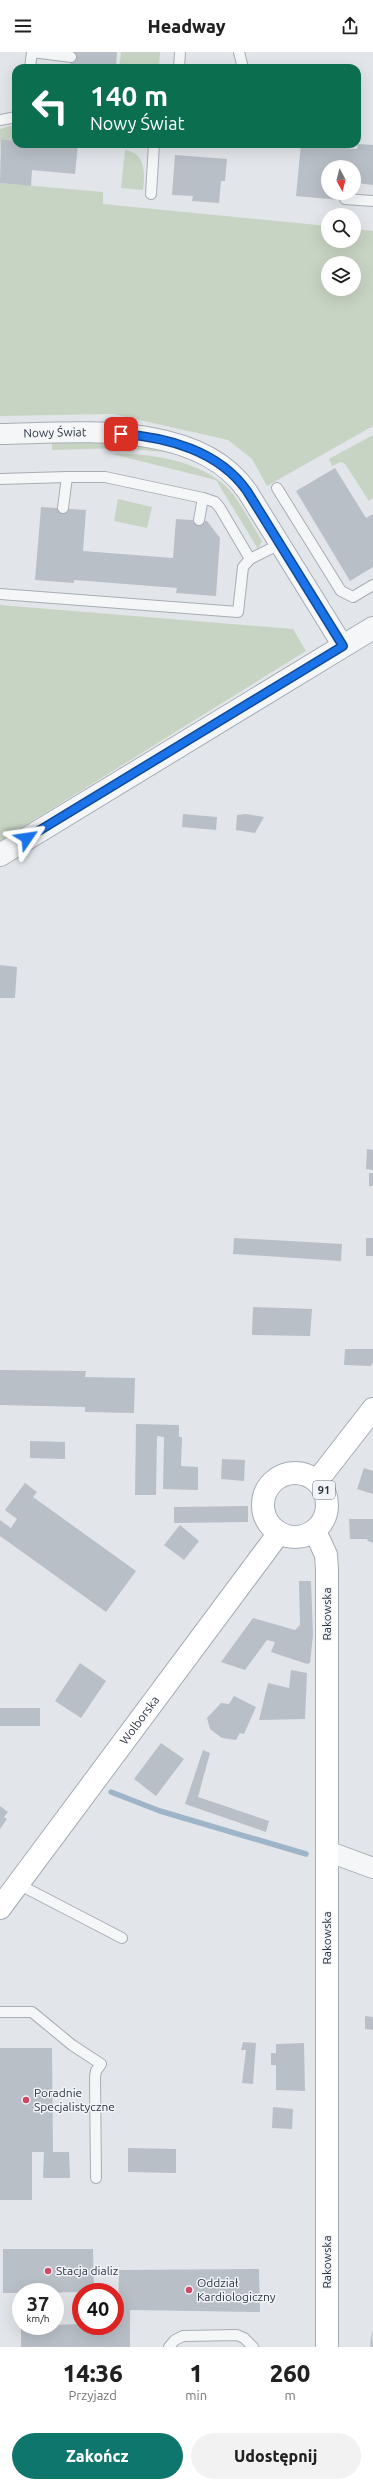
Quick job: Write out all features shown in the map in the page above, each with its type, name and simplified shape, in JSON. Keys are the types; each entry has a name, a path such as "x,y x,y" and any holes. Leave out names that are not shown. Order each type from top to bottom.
{"main road":[{"name":"91","path":"317,1481 373,1409"},
{"name":"91","path":"279,1533 269,1524 263,1512 264,1493 269,1485 284,1474 292,1472 301,1473 317,1481 325,1492 328,1506 326,1516 315,1531"},
{"path":"279,1533 294,1538 315,1531"},
{"name":"Rakowska","path":"315,1531 326,1555 327,2347"},
{"name":"Wolborska","path":"0,1908 279,1533"}],"street":[{"name":"Nowy Świat","path":"0,434 90,433 129,435 195,450 220,463 233,473 280,544 343,646"},
{"path":"0,855 373,628"},
{"path":"327,1851 373,1868"}],"lane":[{"path":"30,64 32,52 71,57"},
{"path":"179,64 180,52"},
{"path":"239,52 241,64"},
{"path":"0,120 12,118"},
{"path":"151,194 154,148"},
{"path":"359,200 373,201"},
{"path":"64,508 67,477"},
{"path":"0,479 105,477 203,498 215,502 220,508 250,559"},
{"path":"277,488 341,591 354,597 373,585"},
{"path":"199,520 203,498"},
{"path":"0,594 238,612 243,567 250,559 280,544"},
{"path":"18,1884 122,1938"},
{"path":"0,2012 32,2012 72,2045 101,2064 96,2071 95,2077 96,2178"},
{"path":"169,2347 175,2340 183,2336 237,2335 244,2338 253,2347"}],"green space":[{"path":"119,52 160,52 159,64 120,64 121,53"},
{"path":"12,125 12,140 1,139 0,153 0,129"},
{"path":"125,150 137,155 143,165 143,190 121,188"},
{"path":"0,183 103,192 103,204 321,225 321,248 361,248 361,230 373,231 373,426 267,486 252,459 228,440 113,414 0,416"},
{"path":"373,435 373,498 369,501 345,464 341,462 332,466 329,459"},
{"path":"52,441 117,444 181,454 123,448 52,450"},
{"path":"112,454 160,457 177,461 209,474 222,483 233,494 241,506 262,541 258,549 216,480"},
{"path":"118,499 152,507 147,528 114,521"},
{"path":"0,605 293,629 306,651 0,841"}],"building":[{"path":"71,52 117,52 116,64 70,64"},
{"path":"1,139 12,140 12,148 78,148 75,174 32,170 31,186 0,183"},
{"path":"361,144 373,145 373,185 361,184 361,160 321,160 321,198 296,196 301,148 357,149 361,148"},
{"path":"175,155 227,159 225,181 221,181 219,203 192,201 193,196 172,195"},
{"path":"335,468 366,518 373,514 373,567 350,581 296,491"},
{"path":"41,507 86,510 83,551 173,558 176,519 207,521 220,538 216,596 176,593 177,588 74,580 74,583 35,580"},
{"path":"183,814 217,817 216,830 182,827"},
{"path":"246,814 264,817 255,833 236,830 237,815"},
{"path":"0,965 17,967 15,998 0,998"},
{"path":"367,1149 373,1150 373,1170 366,1169"},
{"path":"369,1173 373,1173 373,1186 369,1186"},
{"path":"234,1238 342,1244 341,1261 233,1254"},
{"path":"366,1238 373,1238 373,1256 366,1256"},
{"path":"253,1307 312,1309 310,1336 252,1335"},
{"path":"345,1349 373,1349 373,1362 371,1366 344,1365"},
{"path":"0,1370 86,1371 85,1377 135,1378 134,1413 85,1412 85,1407 0,1405"},
{"path":"136,1424 179,1425 179,1437 182,1437 181,1466 198,1467 198,1490 163,1489 164,1437 157,1436 156,1495 135,1495"},
{"path":"30,1441 65,1442 65,1459 30,1458"},
{"path":"222,1459 245,1460 244,1481 221,1479"},
{"path":"364,1468 373,1471 373,1494 357,1489"},
{"path":"25,1483 37,1492 33,1497 136,1571 106,1612 0,1536 0,1520 11,1528 17,1519 5,1510"},
{"path":"248,1506 248,1522 174,1523 174,1507"},
{"path":"349,1519 373,1519 373,1543 367,1539 350,1539"},
{"path":"180,1525 199,1541 184,1560 164,1545"},
{"path":"299,1581 311,1581 313,1635 310,1663 307,1664 271,1652 275,1642 267,1640 245,1670 221,1662 253,1618 295,1630 300,1625"},
{"path":"80,1663 106,1681 81,1718 55,1701"},
{"path":"291,1670 307,1673 305,1719 259,1720 268,1683 289,1688"},
{"path":"234,1696 256,1707 244,1734 240,1733 236,1740 222,1738 210,1729 207,1718 221,1703 229,1704"},
{"path":"0,1708 40,1708 40,1726 0,1726"},
{"path":"161,1743 184,1759 156,1796 134,1779"},
{"path":"203,1750 210,1753 198,1797 269,1821 266,1832 185,1804"},
{"path":"0,1806 8,1812 4,1817 7,1819 0,1829"},
{"path":"365,2016 373,2017 373,2030 365,2029"},
{"path":"243,2042 256,2043 253,2084 242,2083 246,2050 241,2050"},
{"path":"304,2043 305,2091 276,2090 276,2065 271,2065 271,2053 276,2053 276,2044"},
{"name":"Poradnie Specjalistyczne","path":"0,2048 52,2048 53,2152 69,2152 70,2178 43,2178 44,2152 32,2152 32,2200 0,2200"},
{"path":"273,2107 293,2109 292,2129 272,2128"},
{"path":"128,2148 176,2149 176,2173 128,2172"},
{"name":"Stacja dializ","path":"3,2249 93,2249 94,2283 72,2283 72,2292 64,2292 64,2283 12,2283 12,2293 3,2293"},
{"name":"Oddział Kardiologiczny","path":"259,2269 260,2312 130,2310 130,2347 21,2347 21,2335 64,2335 64,2325 72,2324 72,2335 124,2335 124,2283 119,2283 119,2270"},
{"path":"372,2330 373,2347 370,2347"}],"waterway":[{"path":"111,1792 160,1811 306,1854"}],"place":[{"name":"Poradnie Specjalistyczne","path":"26,2100"},
{"name":"Stacja dializ","path":"48,2271"},
{"name":"Oddział Kardiologiczny","path":"189,2290"}],"route":[{"path":"27,838 343,646 247,491 233,473 220,463 195,450 151,438 121,434"}]}
